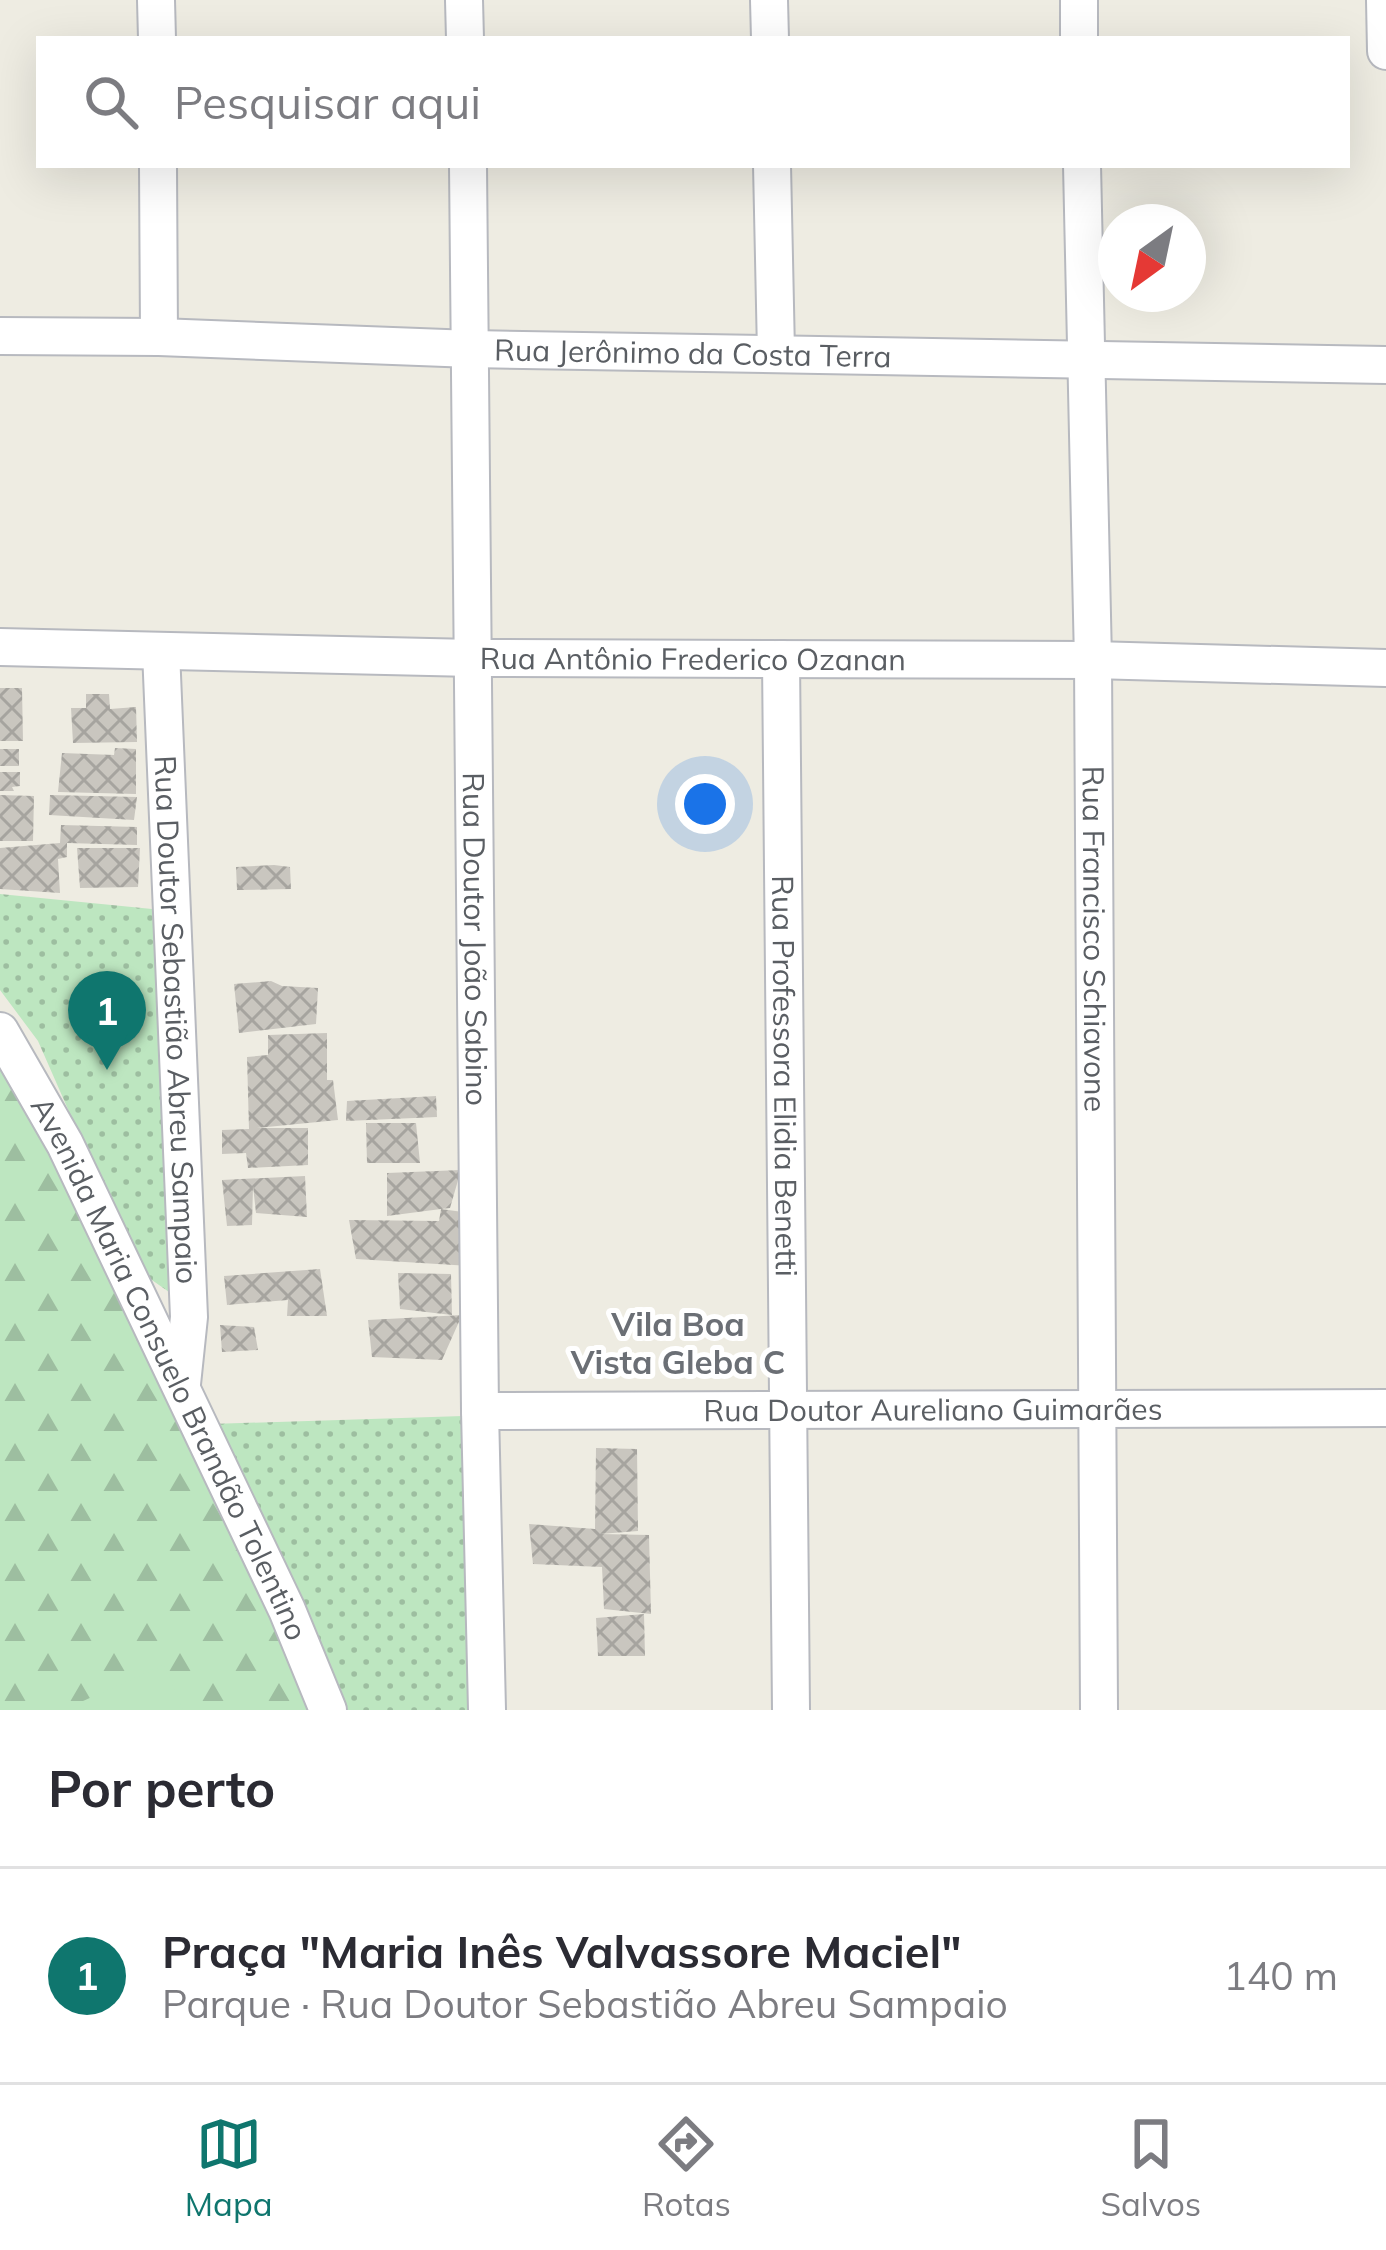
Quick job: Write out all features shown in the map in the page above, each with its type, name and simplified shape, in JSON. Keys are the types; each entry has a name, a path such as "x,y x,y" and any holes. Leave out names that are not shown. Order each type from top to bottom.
{"street":[{"path":"156,0 157,36"},
{"path":"464,0 465,36"},
{"path":"769,0 770,36"},
{"path":"1079,0 1079,36"},
{"path":"1385,0 1386,51"},
{"path":"158,168 159,337"},
{"name":"Rua Doutor João Sabino","path":"468,168 487,1710"},
{"path":"772,168 776,352"},
{"name":"Rua Francisco Schiavone","path":"1082,168 1093,660 1099,1710"},
{"name":"Rua Jerônimo da Costa Terra","path":"0,336 1386,364"},
{"name":"Rua Antônio Frederico Ozanan","path":"0,647 473,658 1093,660 1386,668"},
{"name":"Rua Doutor Sebastião Abreu Sampaio","path":"161,651 189,1317 182,1387"},
{"name":"Rua Professora Elidia Benetti","path":"781,659 791,1710"},
{"name":"Avenida Maria Consuelo Brandão Tolentino","path":"0,1030 65,1144 286,1610 328,1710"},
{"name":"Rua Doutor Aureliano Guimarães","path":"480,1411 1386,1408"}],"green space":[{"path":"0,894 152,909 179,1299 139,1271 38,1041 0,990"},
{"path":"0,1052 53,1139 316,1710 0,1710"},
{"path":"463,1416 473,1710 345,1710 211,1424"},
{"path":"164,1665 183,1710 87,1710 83,1701"}],"building":[{"path":"0,688 22,688 23,741 0,741"},
{"path":"86,694 109,694 110,709 136,707 137,742 73,743 71,708 86,708"},
{"path":"115,748 136,749 136,794 58,792 62,753 114,755"},
{"path":"0,749 19,749 19,766 0,766"},
{"path":"0,772 20,772 20,786 0,791"},
{"path":"0,795 34,796 33,841 0,841"},
{"path":"50,795 137,797 134,820 49,815"},
{"path":"61,825 137,827 137,845 67,843 67,857 58,859 60,893 0,889 0,848 60,843"},
{"path":"77,848 140,848 138,887 80,888"},
{"path":"236,867 290,867 291,889 237,890"},
{"path":"271,981 318,988 316,1024 239,1033 234,984"},
{"path":"327,1033 327,1080 333,1080 338,1120 257,1128 308,1128 308,1165 248,1168 246,1153 222,1154 222,1130 249,1129 247,1057 268,1055 268,1035"},
{"path":"436,1096 437,1117 346,1121 347,1101"},
{"path":"366,1123 416,1123 420,1163 367,1163"},
{"path":"461,1170 450,1208 387,1216 387,1173"},
{"path":"305,1176 307,1217 256,1213 253,1186 252,1225 227,1226 222,1180"},
{"path":"441,1209 470,1213 470,1266 356,1259 349,1220 439,1221"},
{"path":"320,1269 327,1316 287,1316 288,1300 227,1305 224,1276"},
{"path":"398,1273 451,1274 452,1315 400,1309"},
{"path":"462,1315 442,1360 372,1357 368,1320"},
{"path":"220,1325 254,1327 258,1350 222,1352"},
{"path":"596,1448 637,1449 638,1531 600,1534 649,1535 651,1614 604,1609 602,1567 533,1564 529,1524 595,1529"},
{"path":"644,1614 645,1656 598,1656 596,1618"}],"place":[{"name":"Praça \"Maria Inês Valvassore Maciel\"","path":"107,1070"}],"district":[{"name":"Vila Boa Vista Gleba C","path":"678,1342"}]}
